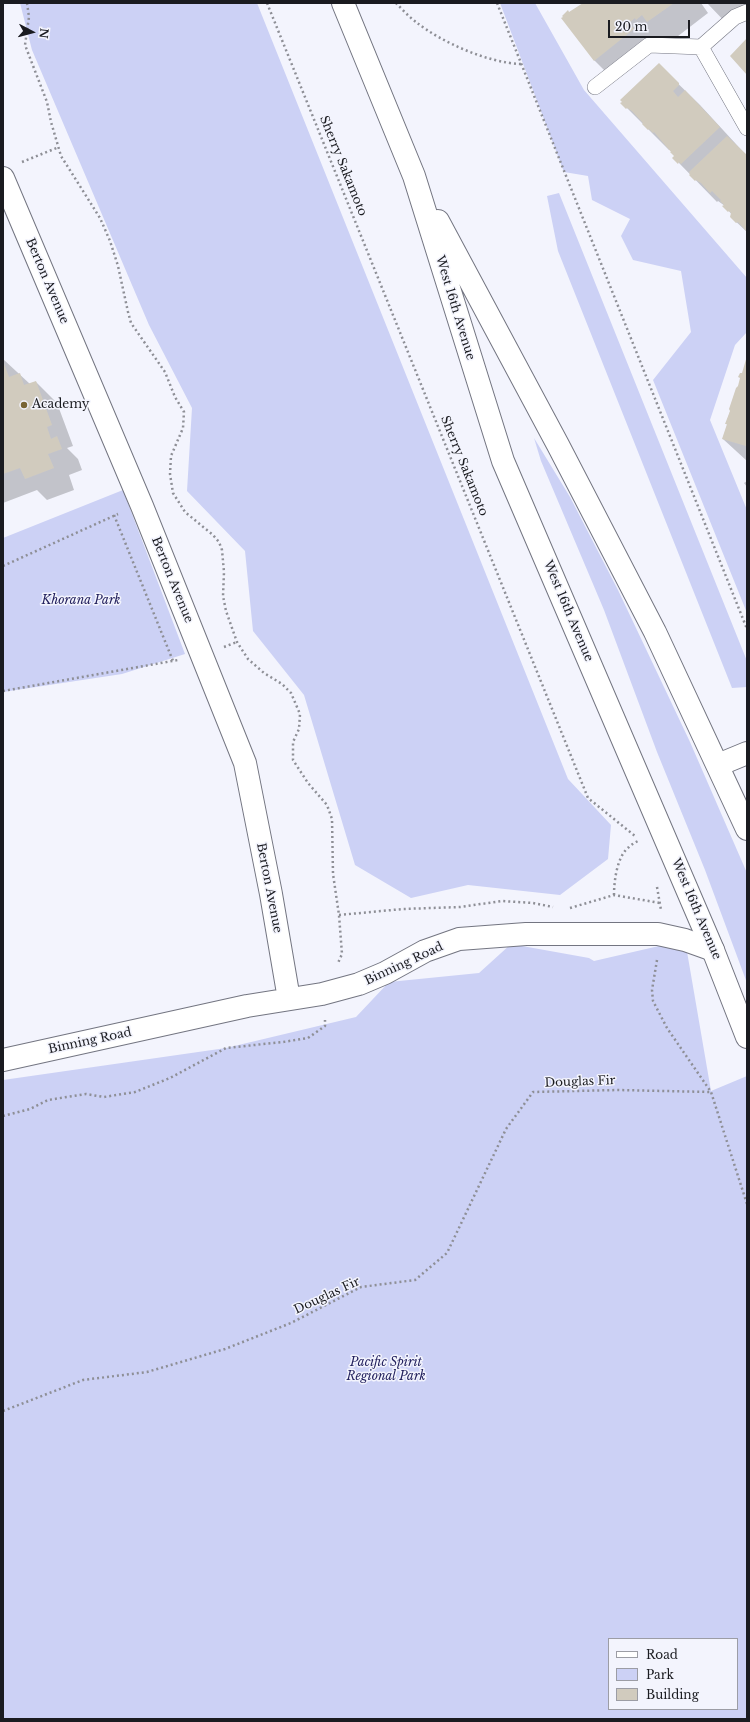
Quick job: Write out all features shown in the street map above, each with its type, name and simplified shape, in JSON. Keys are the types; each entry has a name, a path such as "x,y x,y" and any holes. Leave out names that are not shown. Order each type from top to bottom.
{"main road":[{"name":"West 16th Avenue","path":"343,3 414,176 503,461 713,950 747,1037"},
{"name":"Berton Avenue","path":"10,171 245,763 271,894 289,999"},
{"name":"West 16th Avenue","path":"414,176 558,445 655,632 747,829"},
{"path":"718,765 747,753"},
{"name":"Binning Road","path":"3,1060 247,1006 322,994 358,984 385,973 425,951 465,938 526,934 658,934 685,940 713,950"}],"lane":[{"path":"594,87 649,45 701,47 735,17 747,12"},
{"path":"701,47 747,128"}],"path":[{"name":"Sherry Sakamoto","path":"267,3 588,798 640,840 643,846"},
{"path":"396,3 416,22 452,44 509,64 520,64"},
{"path":"497,3 520,64 747,630"},
{"path":"10,171 59,148"},
{"path":"3,566 114,515 142,506 173,493"},
{"path":"114,515 173,661"},
{"path":"3,691 202,656 237,642"},
{"path":"614,895 614,884 619,863 627,848 640,840"},
{"path":"656,881 661,911"},
{"path":"564,909 614,895 660,903"},
{"path":"339,915 403,908 460,907 502,901 533,903 556,908"},
{"path":"657,956 652,990 653,1001 667,1028 711,1092 747,1204"},
{"name":"Douglas Fir","path":"3,1411 83,1380 147,1372 225,1349 291,1323 361,1287 415,1280 447,1253 506,1128 533,1092 618,1090 711,1092"}],"green space":[{"path":"20,3 257,3 568,779 611,825 608,859 560,895 468,885 411,898 355,865 304,695 253,631 245,551 187,491 192,408 149,325 32,50"},
{"path":"500,3 535,3 584,90 747,278 747,332 735,345 710,420 747,510 747,613 653,380 691,332 681,271 633,260 621,236 630,219 592,200 588,176 564,172"},
{"path":"559,193 747,661 747,687 732,688 558,251 547,196"},
{"path":"534,438 570,497 618,590 690,742 747,873 747,983 705,870 657,752 604,610 541,461"},
{"name":"Khorana Park","path":"123,490 185,654 122,674 3,692 3,538"},
{"name":"Pacific Spirit Regional Park","path":"685,940 711,1091 747,1076 747,1719 3,1719 3,1080 226,1048 356,1017 389,982 479,973 511,944 589,958 594,961"}],"building":[{"path":"583,3 674,3 647,22 642,15 636,20 635,18 629,23 634,29 594,61 561,18 568,10 569,12"},
{"path":"747,38 747,75 730,56"},
{"path":"659,63 679,83 673,91 678,97 685,90 720,127 681,164 679,162 678,164 672,158 674,156 654,132 653,133 649,129 648,130 632,111 627,108 626,109 620,103 622,102 620,100"},
{"path":"727,136 747,155 747,232 738,222 736,223 730,217 731,213 722,206 724,205 720,201 721,200 712,191 710,193 701,183 696,180 695,181 689,175 689,172"},
{"path":"747,356 746,446 722,439 727,424 725,424 730,411 729,409 738,386 740,378 738,377 740,373 742,373"},
{"name":"Academy","path":"3,361 9,377 20,373 24,385 36,381 52,425 47,427 51,439 57,436 62,449 48,454 54,468 25,479 20,468 3,474"}],"place":[{"name":"Academy","path":"24,405"}]}
